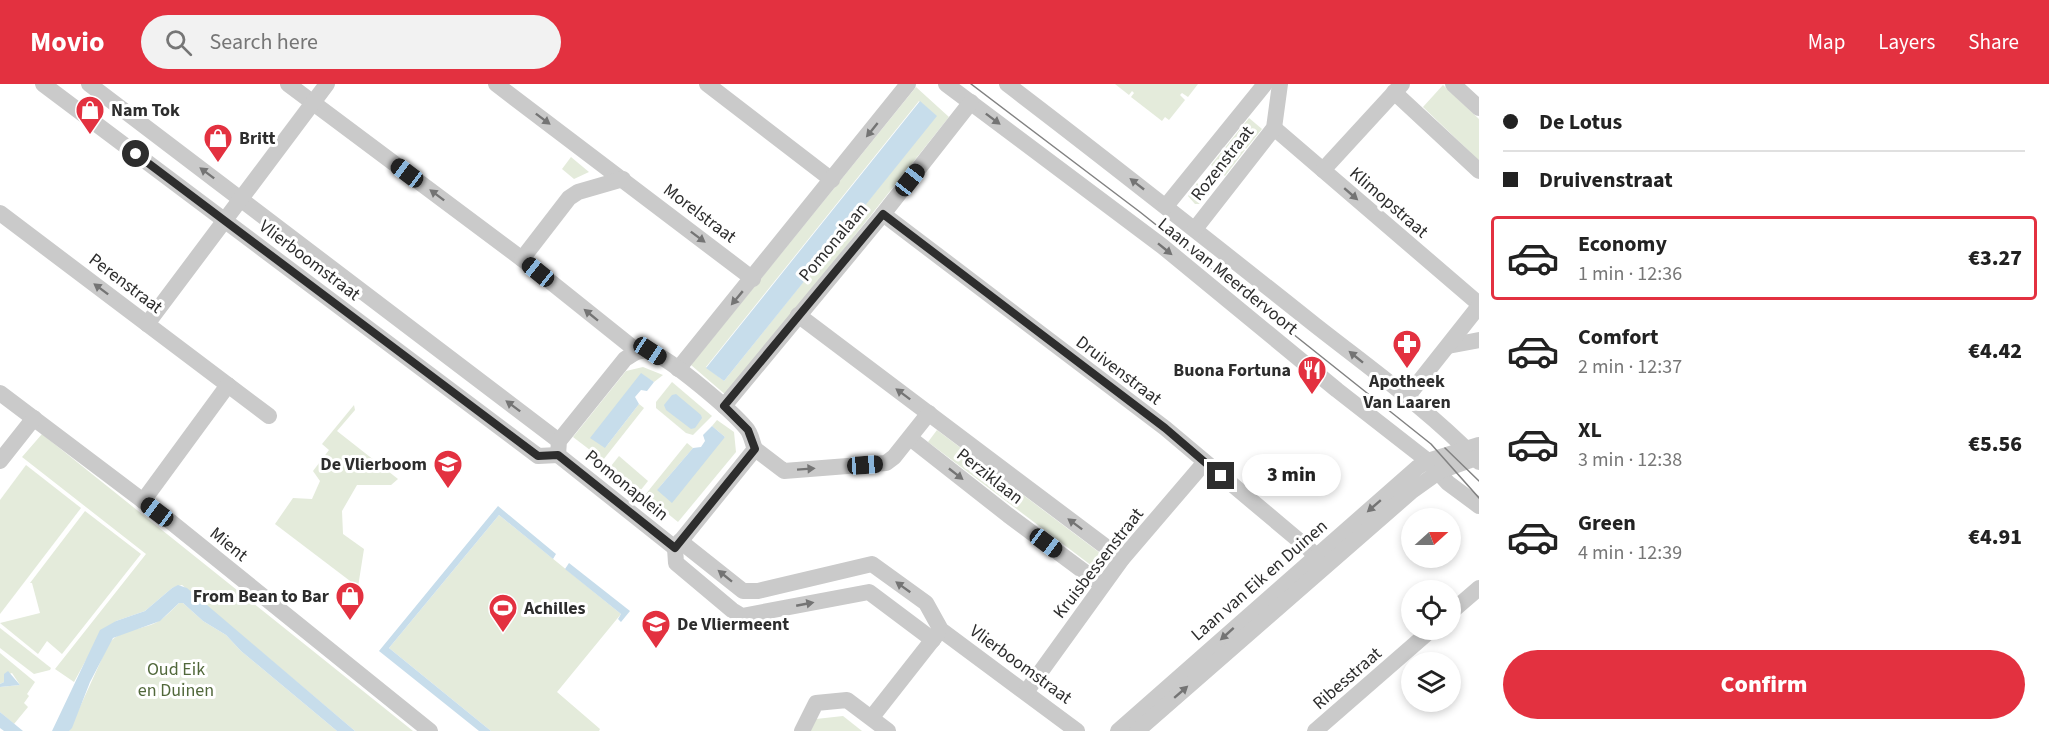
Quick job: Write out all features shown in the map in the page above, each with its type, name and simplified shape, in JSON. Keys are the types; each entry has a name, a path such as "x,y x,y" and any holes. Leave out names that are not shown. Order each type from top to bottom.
{"street":[{"name":"Vlierboomstraat","path":"43,84 538,456 559,448"},
{"name":"Vlierboomstraat","path":"89,84 241,199 559,448"},
{"path":"288,84 522,259 636,351"},
{"path":"147,324 327,84"},
{"name":"Morelstraat","path":"496,84 753,279"},
{"path":"707,84 832,180"},
{"path":"678,369 753,279 908,84"},
{"name":"Laan van Meerdervoort","path":"946,84 1162,246 1337,390 1434,466 1448,483 1479,506"},
{"name":"Laan van Meerdervoort","path":"1008,84 1170,202 1195,229 1475,454"},
{"name":"Rozenstraat","path":"1170,202 1265,84"},
{"name":"Rozenstraat","path":"1195,229 1274,128 1280,84"},
{"path":"1453,84 1479,108"},
{"path":"1323,170 1398,88 1479,171"},
{"name":"Pomonalaan","path":"724,406 883,214 971,102"},
{"name":"Klimopstraat","path":"1274,128 1479,305"},
{"path":"522,259 569,198 578,192 623,179"},
{"name":"Perenstraat","path":"0,213 269,416"},
{"name":"Druivenstraat","path":"883,214 1165,428 1320,561"},
{"path":"1407,398 1479,305"},
{"name":"Perziklaan","path":"798,315 1122,559"},
{"path":"1448,346 1479,340"},
{"path":"559,448 625,359 636,351 650,351 678,369 724,406 748,430 755,449 784,471 886,463 891,461 929,413"},
{"path":"143,501 228,385"},
{"name":"Mient","path":"0,393 143,501 430,731"},
{"path":"0,461 34,418"},
{"name":"Perziklaan","path":"910,438 1102,585"},
{"name":"Pomonaplein","path":"559,448 678,544 755,449"},
{"name":"Laan van Eik en Duinen","path":"1118,731 1320,561 1412,490 1434,466 1475,454"},
{"name":"Kruisbessenstraat","path":"1026,692 1122,559 1205,462"},
{"name":"Vlierboomstraat","path":"937,635 926,603 872,564 749,592 743,591 678,544 676,563 742,616 869,592 1026,692 1077,731"},
{"name":"Laan van Eik en Duinen","path":"1137,731 1320,561"},
{"path":"1461,604 1479,588"},
{"path":"872,717 937,635"},
{"name":"Ribesstraat","path":"1315,731 1420,640"},
{"path":"802,731 816,703 847,699 888,731"}],"green space":[{"path":"1115,84 1198,84 1188,97 1182,93 1180,95 1185,100 1169,120 1165,117 1162,121 1131,97 1134,93 1132,91 1129,95"},
{"path":"1443,85 1479,119 1479,164 1469,151 1423,107"},
{"path":"916,87 949,117 727,396 691,365","holes":["919,101 936,116 724,381 706,367"]},
{"path":"1249,118 1262,129 1246,149 1241,141 1236,146 1245,150 1225,176 1211,165"},
{"path":"571,157 589,172 574,179 562,169"},
{"path":"1197,183 1209,194 1199,204 1195,204 1188,196"},
{"path":"643,367 663,375 654,382 641,374 605,448 639,404 644,408 603,460 573,437 626,371"},
{"path":"672,382 712,416 693,435 686,433 656,408 656,402"},
{"path":"354,405 355,410 337,431 398,479 391,485 357,485 342,511 343,534 364,549 358,587 275,524 293,498 312,499 320,481 313,471 329,450 322,444"},
{"path":"717,420 734,432 736,452 678,522 645,495 687,443 693,448 657,490 725,437 712,426"},
{"path":"937,430 1104,556 1096,569 928,442"},
{"path":"42,434 413,731 355,731 182,585 172,588 145,611 116,621 86,660 74,682 55,669 146,554 22,457"},
{"path":"619,456 648,481 640,491 611,466"},
{"path":"26,465 81,508 0,614 0,500"},
{"path":"85,511 141,554 62,654 47,641 38,654 0,623 40,613 32,583 30,583"},
{"name":"Achilles","path":"499,515 621,614 557,692 600,729 599,731 491,731 389,648"},
{"name":"Oud Eik en Duinen","path":"179,603 183,603 203,621 226,635 241,651 337,731 69,731 109,643 124,633 157,622"},
{"path":"0,628 51,668 50,670 34,674 0,648"},
{"path":"0,653 35,682 24,703 28,707 14,724 0,712 0,687 20,685 12,673 4,676 4,682 0,684"},
{"path":"843,716 862,731 810,731 816,719"}],"water":[{"path":"920,101 937,116 724,381 706,368"},
{"path":"641,373 654,382 647,391 641,390 635,397 639,404 605,448 590,438"},
{"path":"676,394 701,415 702,418 695,428 691,429 666,410 664,405 672,395"},
{"path":"712,426 725,437 672,503 657,490 693,448 701,447 705,441 703,435"},
{"path":"498,506 556,554 553,559 499,515 389,648 491,731 479,731 379,651"},
{"path":"569,563 630,611 621,622 618,619 621,614 565,569"},
{"path":"178,585 187,588 355,731 337,731 241,651 226,635 203,621 183,603 179,603 160,621 113,638 90,682 72,728 69,731 52,731 100,630 116,621 145,611"},
{"path":"8,671 20,685 0,687 0,684 4,682 4,674"},
{"path":"0,712 23,731 4,731 0,728"}],"tram line":[{"path":"971,84 1140,212 1431,444 1479,498"},
{"path":"1445,448 1479,481"}],"place":[{"name":"Nam Tok","path":"90,136"},
{"name":"Britt","path":"218,164"},
{"name":"Apotheek Van Laaren","path":"1407,370"},
{"name":"Buona Fortuna","path":"1312,396"},
{"name":"De Vlierboom","path":"448,490"},
{"name":"From Bean to Bar","path":"350,622"},
{"name":"Achilles","path":"503,634"},
{"name":"De Vliermeent","path":"656,650"}],"route":[{"path":"136,154 538,456 558,455 675,548 755,449 748,430 724,406 883,214 1165,428 1221,476"}]}
